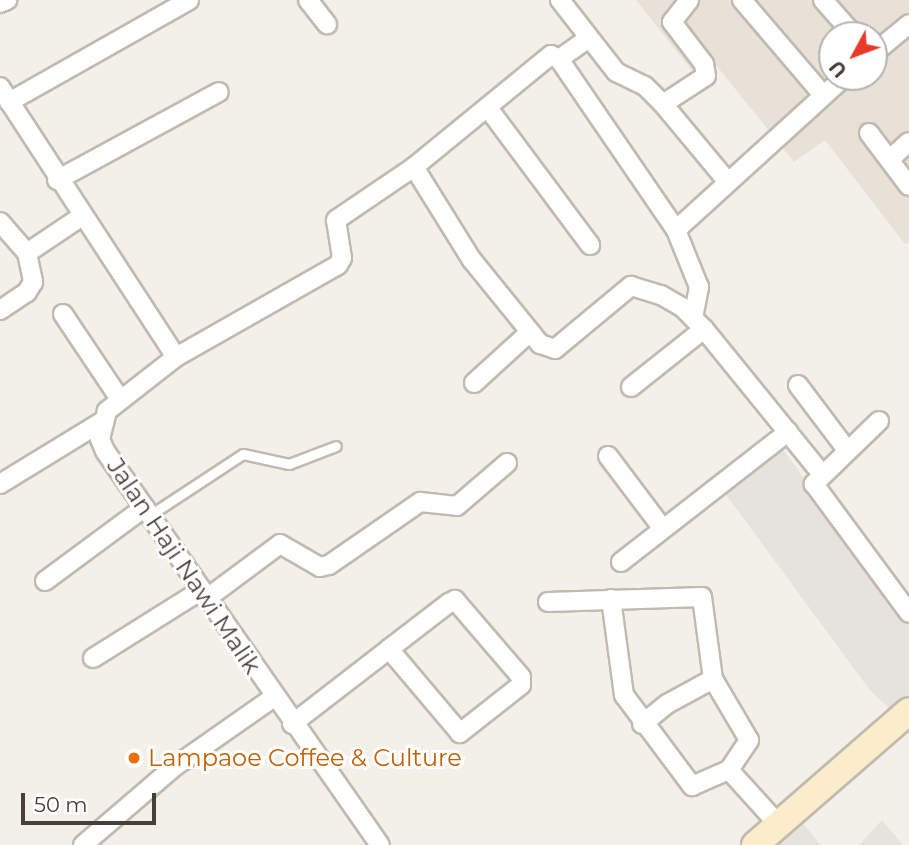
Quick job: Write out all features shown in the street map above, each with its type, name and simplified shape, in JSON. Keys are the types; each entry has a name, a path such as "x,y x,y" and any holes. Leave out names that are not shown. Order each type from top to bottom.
{"main road":[{"path":"755,845 777,823 909,711"}],"street":[{"path":"0,4 7,0"},
{"path":"176,357 57,180 5,95 189,0"},
{"path":"308,0 327,24"},
{"path":"560,0 587,39 616,72 645,86 727,181"},
{"path":"663,104 706,76 704,64 672,22 689,0"},
{"path":"742,0 823,95"},
{"path":"824,0 842,21"},
{"path":"888,41 909,24"},
{"path":"0,484 101,422 120,399 176,357 338,265 342,258 336,220 414,167 547,57 559,59 587,39"},
{"path":"559,59 676,230 699,288 699,323 631,387"},
{"path":"676,230 715,198 727,181 828,91"},
{"path":"57,180 219,92"},
{"path":"488,108 590,245"},
{"path":"869,133 909,186"},
{"path":"890,159 909,142"},
{"path":"414,167 472,260 540,344 555,349 624,290 636,285 672,300 699,323 821,474"},
{"path":"27,253 82,216"},
{"path":"0,222 27,253 33,282 27,292 0,310"},
{"path":"63,314 120,399"},
{"path":"474,383 529,332"},
{"path":"798,385 847,450"},
{"path":"879,421 821,474 814,484 909,613"},
{"name":"Jalan Haji Nawi Malik","path":"101,422 105,451 292,724 380,845"},
{"path":"621,562 788,432"},
{"path":"608,456 663,528"},
{"path":"93,658 203,595 280,544 320,567 329,565 420,502 457,506 507,463"},
{"path":"45,581 147,511"},
{"path":"548,602 611,599 702,597 713,679 748,734 745,750 729,770 692,786 642,724 624,695 611,599"},
{"path":"292,724 389,649 449,603 459,601 521,677 521,685 460,733 389,649"},
{"path":"642,724 667,704 713,679"},
{"path":"83,845 174,768 274,697"},
{"path":"729,770 777,823"}],"lane":[{"path":"147,511 243,454 289,464 336,446"}],"shaded area":[{"path":"636,0 909,0 909,241 905,244 825,140 794,162 716,65 693,72"},
{"path":"775,438 909,624 909,727 869,689 716,481"},
{"path":"792,811 821,845 748,845"},
{"path":"882,820 903,845 859,845"}],"place":[{"name":"Lampaoe Coffee & Culture","path":"134,758"}]}
